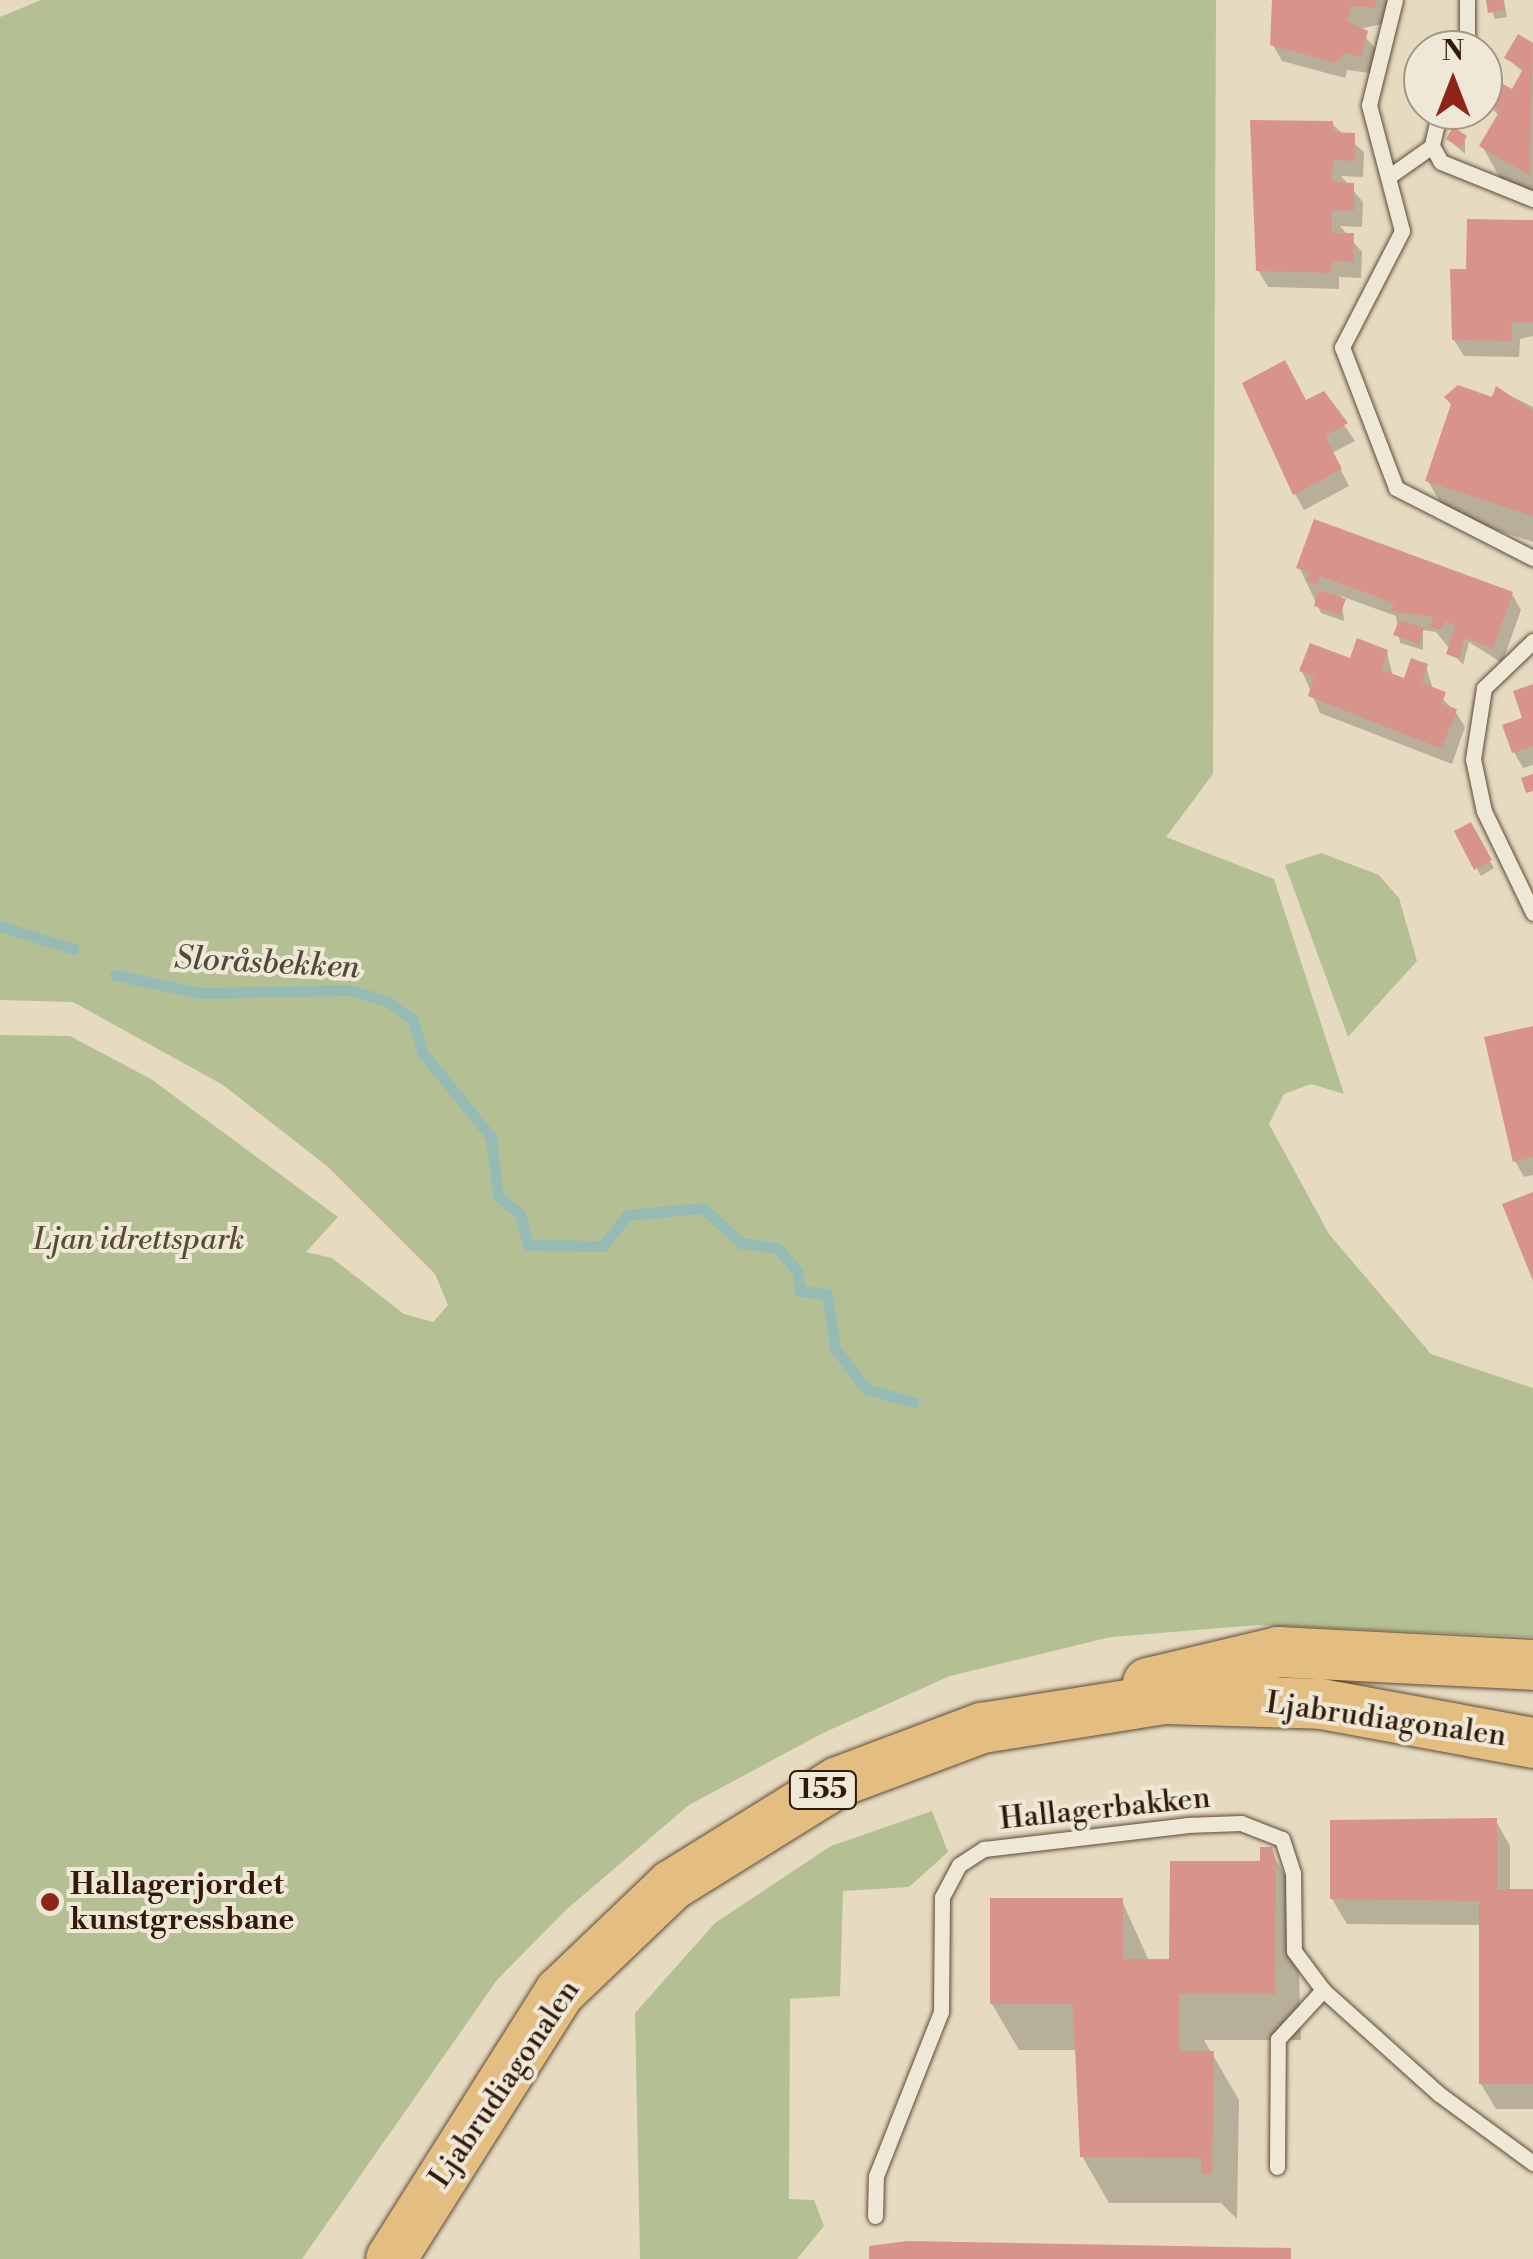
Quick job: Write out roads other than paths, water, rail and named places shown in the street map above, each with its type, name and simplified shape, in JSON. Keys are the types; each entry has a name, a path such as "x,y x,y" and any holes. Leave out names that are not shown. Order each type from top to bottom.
{"main road":[{"name":"155","path":"1066,1710 1263,1654 1533,1666"},
{"name":"Ljabrudiagonalen","path":"390,2259 560,1992 672,1886 838,1782 952,1736 1066,1710 1166,1698 1321,1704 1533,1743"}],"lane":[{"path":"1395,0 1369,105 1371,134 1391,175 1402,231 1343,331 1369,431 1396,488 1533,558"},
{"path":"1467,0 1467,30"},
{"path":"1391,175 1432,146 1436,130"},
{"path":"1432,146 1462,175 1533,199"},
{"path":"1533,642 1484,688 1473,749 1484,812 1533,914"},
{"name":"Hallagerbakken","path":"875,2216 876,2176 940,2012 942,1897 966,1858 1186,1825 1266,1828 1289,1849 1294,1951 1322,1990 1438,2094 1533,2163"},
{"path":"1277,2166 1278,2039 1322,1990"}],"waterway":[{"name":"Sloråsbekken","path":"0,926 74,949"},
{"name":"Sloråsbekken","path":"115,975 200,993 350,990 387,1001 413,1020 422,1052 491,1137 498,1196 520,1214 528,1245 603,1246 627,1215 703,1208 741,1243 777,1248 797,1270 800,1291 827,1294 835,1348 866,1389 913,1402"}],"place":[{"name":"Hallagerjordet kunstgressbane","path":"50,1902"}],"park label":[{"name":"Ljan idrettspark","path":"139,1240"}]}
